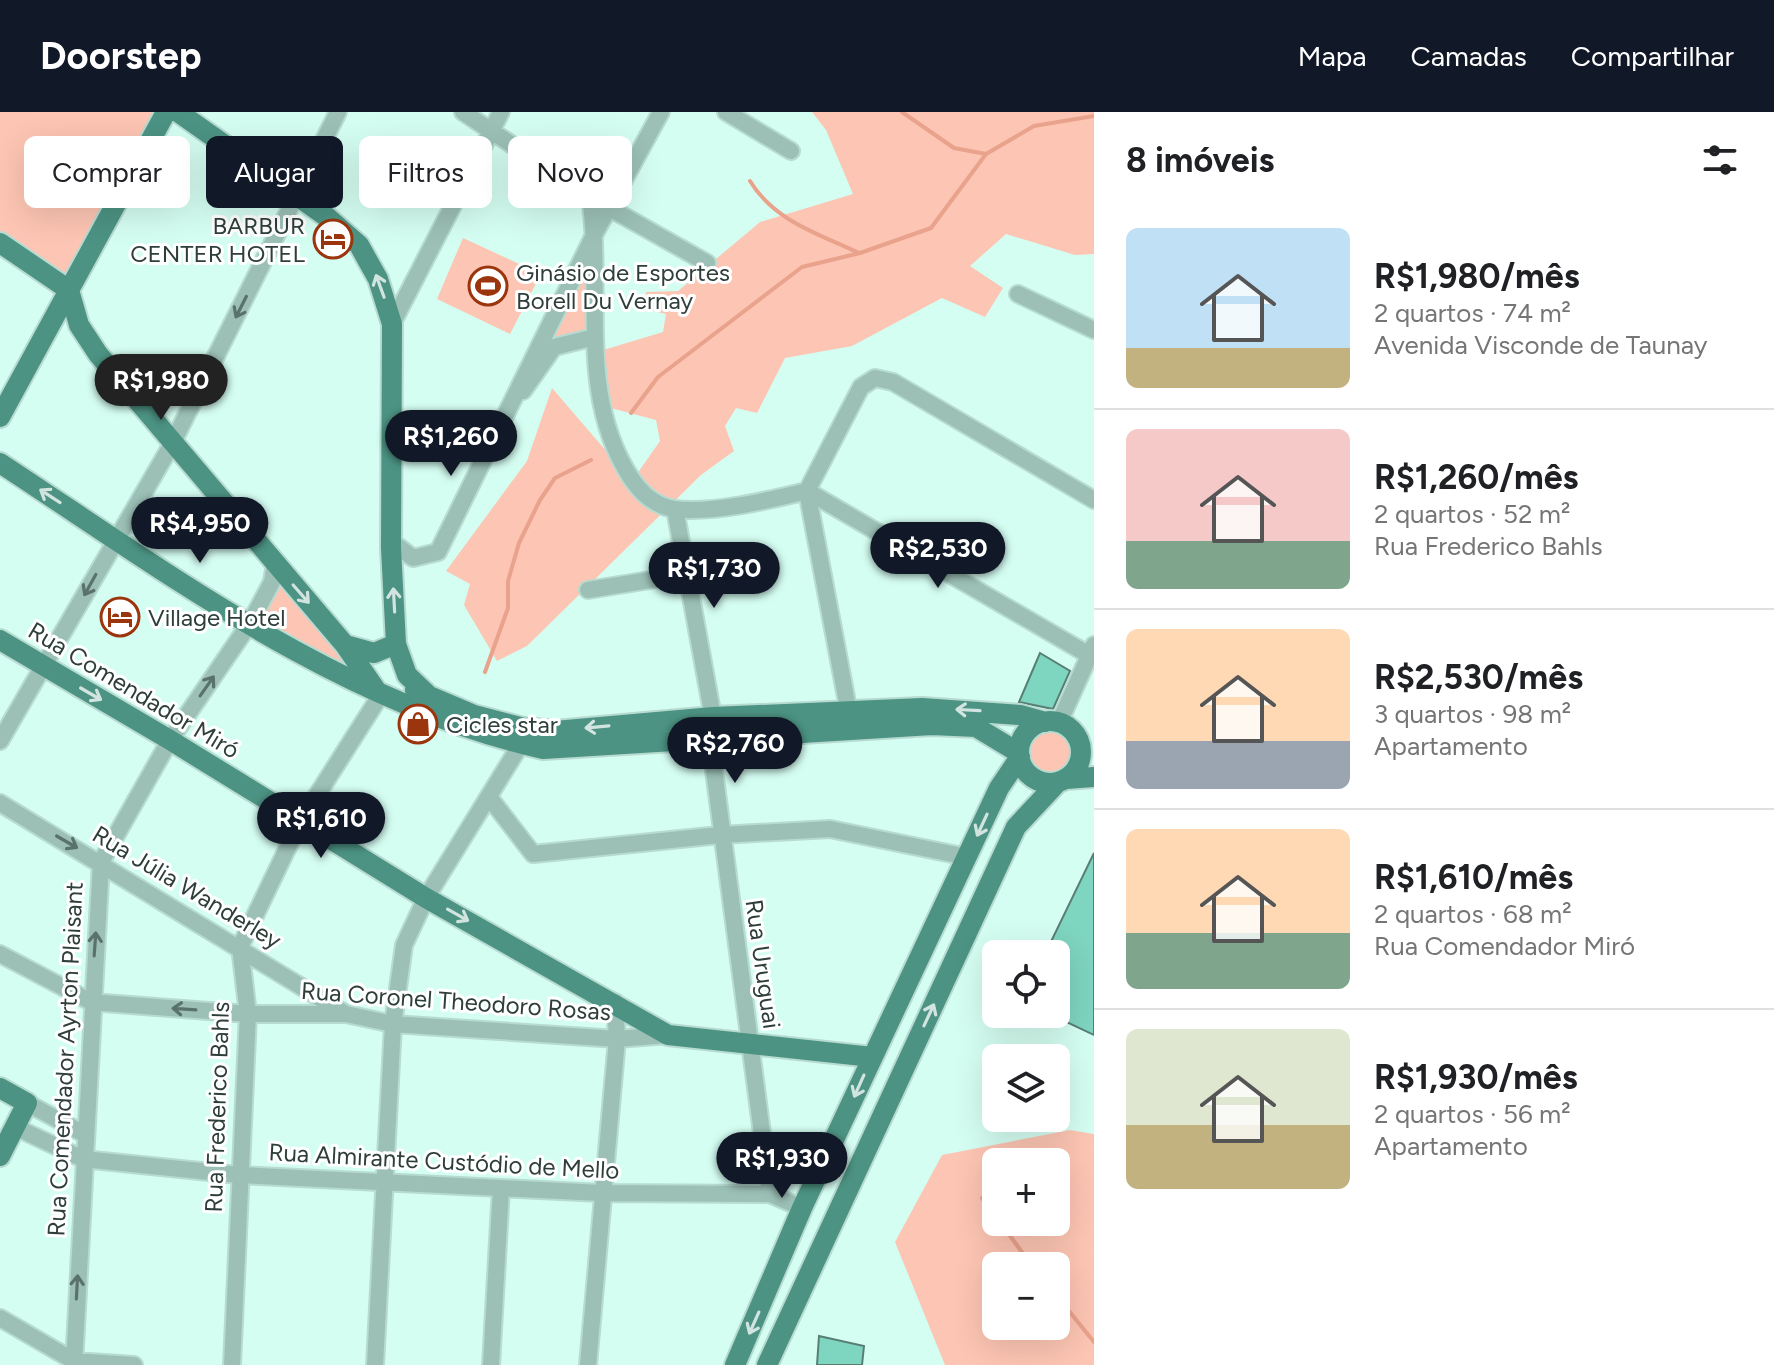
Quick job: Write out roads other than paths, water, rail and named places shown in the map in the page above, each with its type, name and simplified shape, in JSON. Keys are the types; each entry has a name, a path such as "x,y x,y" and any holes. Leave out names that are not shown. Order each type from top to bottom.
{"main road":[{"path":"0,417 166,112"},
{"path":"178,112 212,136"},
{"path":"313,208 359,245 378,279 392,324 391,541 396,644 407,675 428,695"},
{"path":"0,243 69,290 79,325 98,354 345,645 380,696"},
{"path":"0,463 250,623 380,696 422,714 521,744 543,749 932,725 976,727 1019,755 1023,768 1035,779 1094,777"},
{"name":"Rua Comendador Miró","path":"0,640 170,740 426,898 615,1002 668,1035"},
{"path":"345,645 374,653 396,644"},
{"path":"380,696 396,644"},
{"path":"380,696 403,689 428,695 474,715 524,728 555,731 713,717 961,710 1037,717 1094,740"},
{"path":"735,1365 802,1208 999,788 1019,755 1027,732 1058,725 1078,740 1081,754 1077,768 1016,827 767,1365"},
{"path":"989,734 998,758 999,788"},
{"name":"Rua Coronel Theodoro Rosas","path":"668,1035 872,1057"},
{"path":"0,1088 27,1103 7,1123 0,1156"},
{"path":"802,1208 811,1200 823,1200 831,1209 832,1221"}],"street":[{"path":"326,136 338,112"},
{"path":"463,112 508,142"},
{"path":"392,324 501,112"},
{"path":"632,166 661,112"},
{"path":"726,112 791,151"},
{"path":"0,741 172,444 290,208"},
{"path":"592,208 595,233 599,407 613,450 640,490 657,504 675,509 757,504 807,491 1092,650 1058,725"},
{"path":"391,541 413,558 422,559 438,552 500,421 609,208"},
{"path":"612,208 707,263"},
{"path":"1018,294 1094,330"},
{"path":"500,421 554,347 595,337"},
{"path":"849,713 807,491 861,387 875,378 893,382 1094,500"},
{"path":"675,509 713,717"},
{"name":"Rua Comendador Ayrton Plaisant","path":"74,1363 91,1002 101,862 170,740 250,623 272,582 275,564"},
{"path":"588,590 687,574"},
{"path":"240,947 300,822 380,696"},
{"name":"Rua Uruguai","path":"710,740 720,835 770,1194"},
{"path":"375,1365 393,1024 404,945 426,898 521,744"},
{"path":"489,797 533,854 720,835 830,829 967,857"},
{"name":"Rua Júlia Wanderley","path":"0,803 346,1014"},
{"name":"Rua Frederico Bahls","path":"232,1365 248,1014 240,947"},
{"name":"Rua Coronel Theodoro Rosas","path":"0,954 91,1002 248,1014 346,1014 393,1024 617,1039 668,1035"},
{"path":"588,1365 617,1039 615,1002"},
{"path":"27,1103 84,1134"},
{"name":"Rua Almirante Custódio de Mello","path":"7,1123 83,1159 239,1175 601,1193 770,1194 802,1208"},
{"path":"491,1365 501,1188"},
{"path":"0,1318 74,1363 134,1365"}],"waterway":[{"path":"902,112 954,148 986,154"},
{"path":"631,413 658,377 802,267 860,253 931,228 986,154 1034,126 1094,116"},
{"path":"750,181 760,195 784,216 859,253"},
{"path":"485,672 508,608 508,581 519,543 540,500 555,478 591,460"},
{"path":"1010,1236 1022,1252"},
{"path":"1070,1312 1094,1342"}],"place":[{"name":"BARBUR CENTER HOTEL","path":"333,239"},
{"name":"Ginásio de Esportes Borell Du Vernay","path":"488,286"},
{"name":"Village Hotel","path":"120,617"},
{"name":"Cicles star","path":"418,724"}]}
